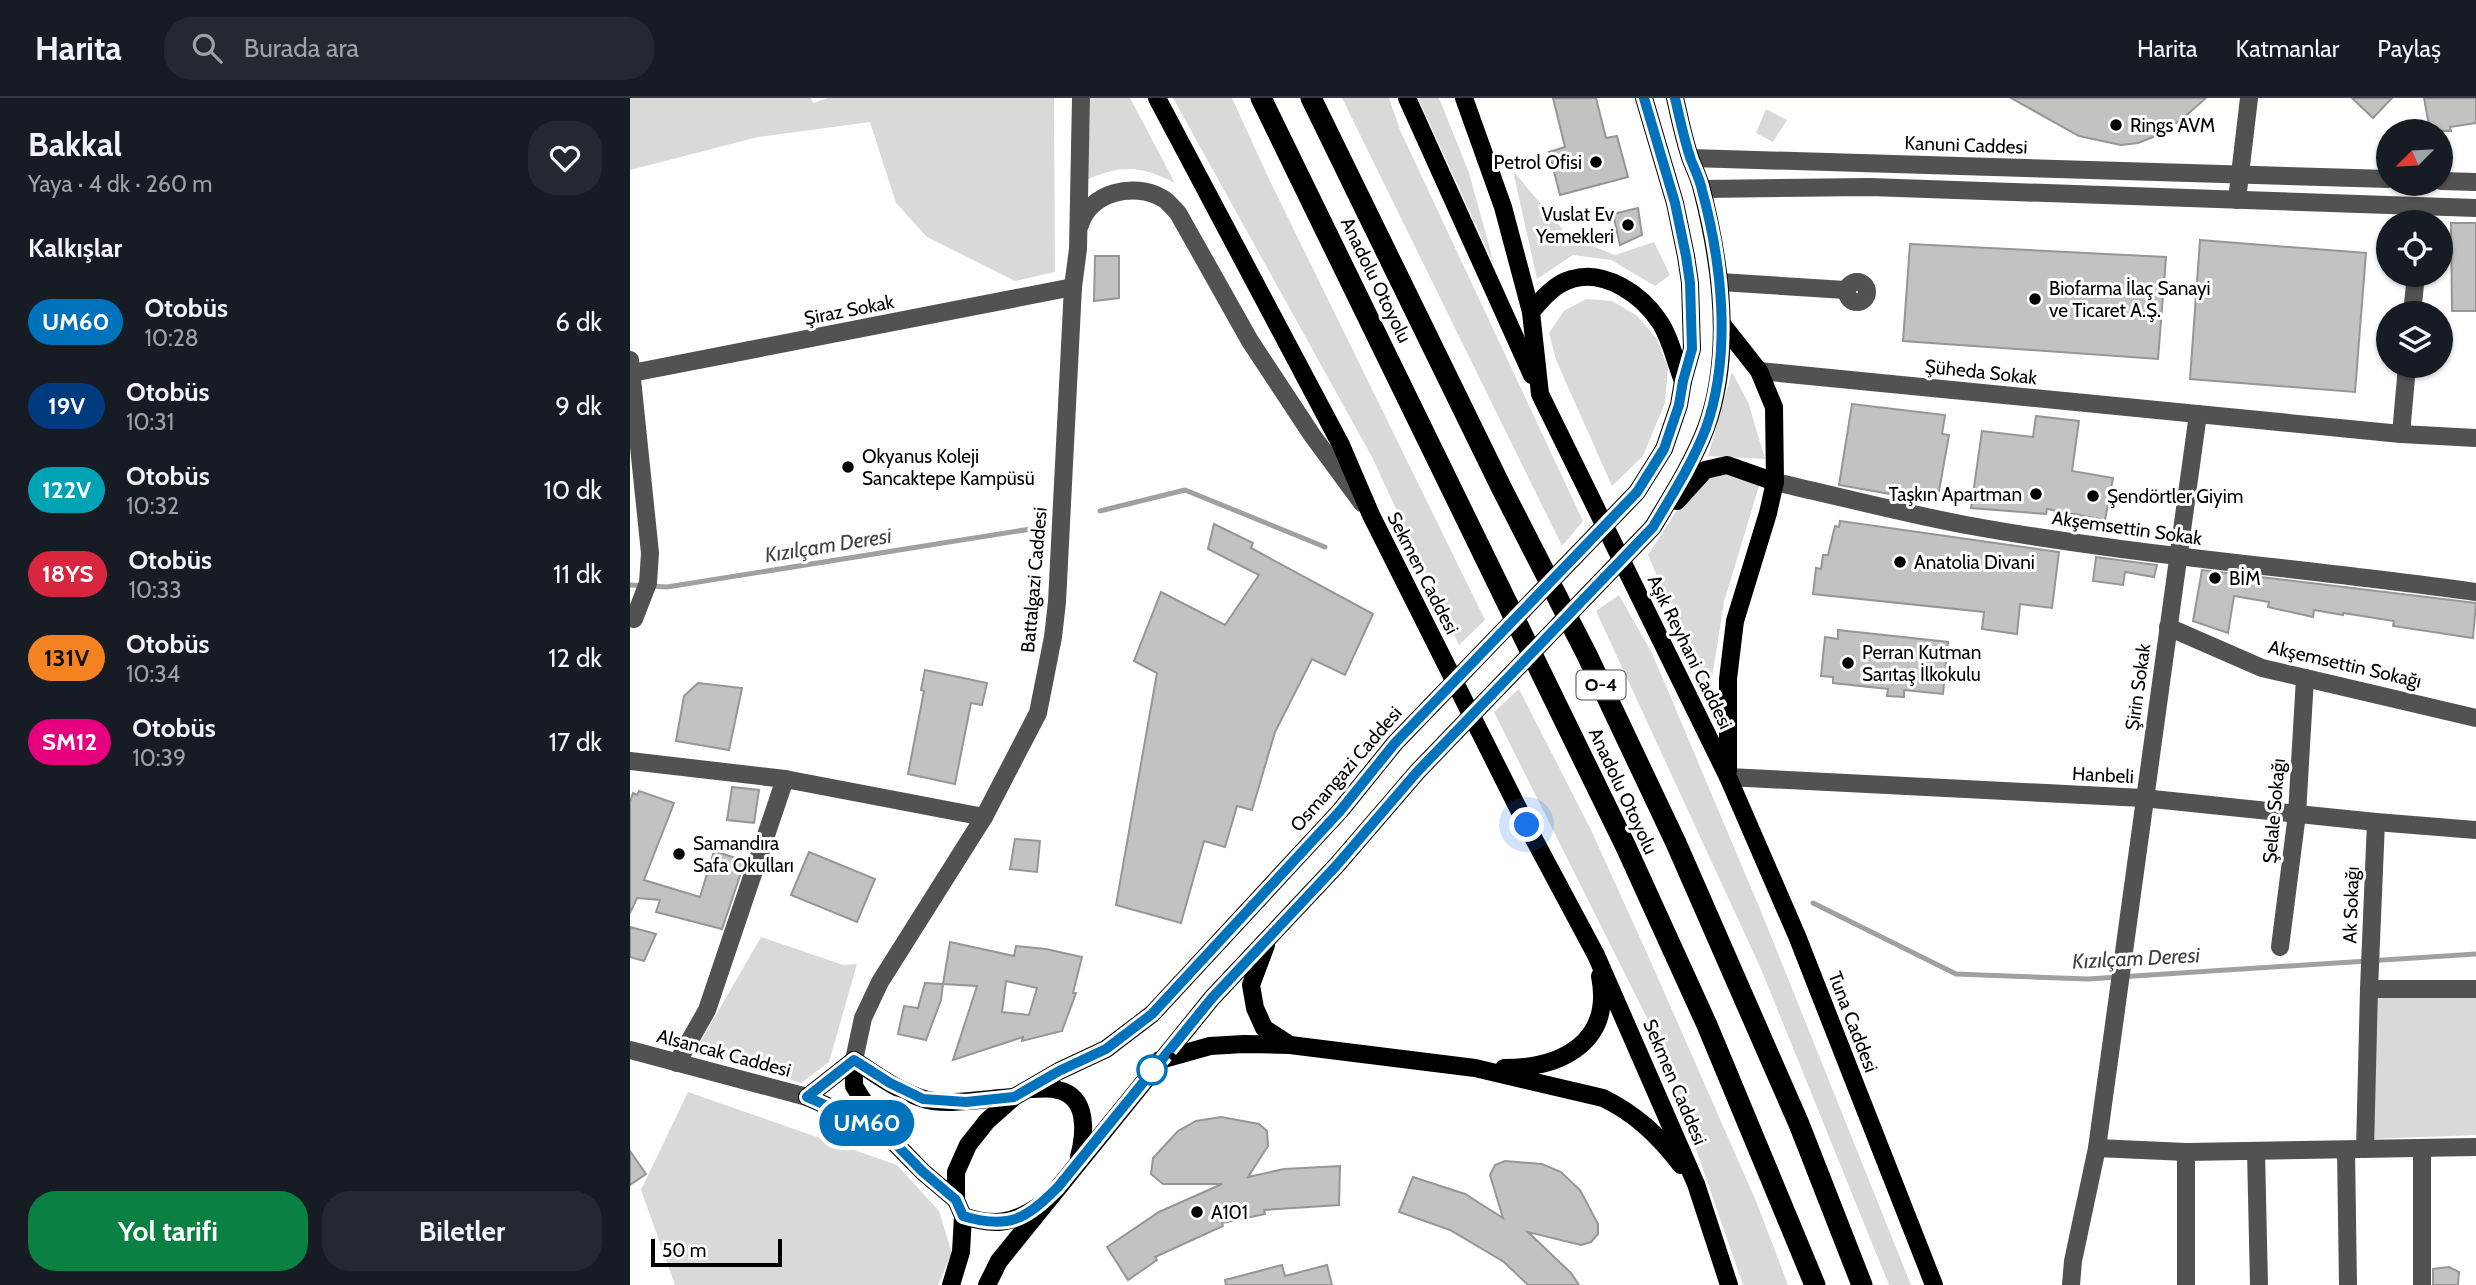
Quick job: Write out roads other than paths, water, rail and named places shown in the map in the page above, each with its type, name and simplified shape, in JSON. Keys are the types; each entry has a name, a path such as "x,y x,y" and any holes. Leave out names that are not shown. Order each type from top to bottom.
{"highway":[{"name":"Anadolu Otoyolu","path":"1261,98 1626,847 1707,1025 1815,1285"},
{"name":"Anadolu Otoyolu","path":"1311,98 1587,655 1676,843 1799,1124 1862,1285"}],"main road":[{"name":"Sekmen Caddesi","path":"1157,98 1341,445 1371,515 1596,956 1696,1184"},
{"name":"Aşık Reyhani Caddesi","path":"1407,98 1541,394 1728,777"},
{"name":"Aşık Reyhani Caddesi","path":"1464,98 1503,207 1531,312 1541,394"},
{"name":"Osmangazi Caddesi","path":"951,1285 961,1252 956,1171 968,1145 987,1121 1022,1093 1059,1071 1106,1049 1152,1014 1340,811 1395,743 1637,492 1664,449 1679,405 1692,349 1690,283 1675,203 1644,98"},
{"path":"1653,527 1706,428 1718,383 1722,324 1720,282 1702,189 1690,158 1675,98"},
{"path":"1690,158 1668,179 1702,189"},
{"path":"1531,312 1548,293 1572,279 1591,277 1606,280 1627,290 1658,320 1683,381"},
{"path":"1722,324 1759,371 1774,407 1775,482 1735,621 1728,679 1728,777"},
{"path":"854,1060 854,1086 882,1130 959,1208 999,1224 1037,1208 1076,1167 1212,998 1346,854 1417,772 1705,470 1727,465 1775,482"},
{"name":"Tuna Caddesi","path":"1728,777 1797,936 1934,1285"},
{"path":"1270,936 1251,985 1255,1008 1264,1028 1290,1045"},
{"path":"1475,1068 1524,1068 1558,1060 1573,1051 1596,1025 1602,1009 1603,993 1596,956"},
{"path":"1160,1060 1210,1046 1290,1045 1475,1068 1603,1098 1645,1124 1696,1184 1729,1285"},
{"path":"854,1060 890,1083 923,1099 966,1102 1059,1090 1071,1096 1083,1111 1084,1138 1076,1167"},
{"path":"854,1060 807,1097 882,1130"},
{"path":"987,1285 999,1261 1058,1187"}],"street":[{"name":"Battalgazi Caddesi","path":"854,1060 863,1018 880,982 984,817 1038,713 1057,602 1073,287 1078,249 1081,98"},
{"path":"2237,200 2249,98"},
{"name":"Kanuni Caddesi","path":"1690,158 2376,178"},
{"path":"2454,181 2476,182"},
{"path":"1702,189 1870,187 2237,200 2376,211"},
{"path":"1078,249 1080,222 1093,204 1111,194 1129,189 1147,191 1164,199 1178,213 1250,341 1312,435 1371,515"},
{"path":"2453,211 2476,208"},
{"path":"1720,282 1845,290"},
{"name":"Şiraz Sokak","path":"631,366 1073,287"},
{"path":"631,366 650,553 646,590 631,622"},
{"name":"Şüheda Sokak","path":"1759,371 2401,434 2476,438"},
{"path":"2401,434 2406,378"},
{"name":"Şirin Sokak","path":"2071,1285 2073,1261 2097,1147 2198,414"},
{"name":"Akşemsettin Sokak","path":"1775,482 1966,525 2179,557 2364,576 2476,592"},
{"path":"630,502 646,516"},
{"name":"Akşemsettin Sokağı","path":"2168,627 2262,668 2476,718"},
{"name":"Şelale Sokağı","path":"2280,947 2297,814 2305,678"},
{"path":"630,761 785,779 984,817"},
{"name":"Hanbeli","path":"1728,777 2143,799 2476,830"},
{"path":"677,1063 707,1010 785,779"},
{"name":"Ak Sokağı","path":"2365,1149 2376,822"},
{"path":"2369,981 2476,989"},
{"name":"Alsancak Caddesi","path":"630,1050 807,1097"},
{"path":"2097,1147 2186,1152 2476,1147"},
{"path":"2422,1148 2422,1285"},
{"path":"2346,1150 2348,1285"},
{"path":"2256,1151 2259,1285"},
{"path":"2186,1152 2186,1285"}],"waterway":[{"name":"Kızılçam Deresi","path":"1100,511 1185,490 1325,547"},
{"name":"Kızılçam Deresi","path":"630,585 667,587 1031,529"},
{"name":"Kızılçam Deresi","path":"1813,903 1956,974 2088,979 2476,954"}],"place":[{"name":"Rings AVM","path":"2116,125"},
{"name":"Petrol Ofisi","path":"1596,162"},
{"name":"Vuslat Ev Yemekleri","path":"1628,225"},
{"name":"Biofarma İlaç Sanayi ve Ticaret A.Ş.","path":"2035,299"},
{"name":"Okyanus Koleji Sancaktepe Kampüsü","path":"848,467"},
{"name":"Taşkın Apartman","path":"2036,494"},
{"name":"Şendörtler Giyim","path":"2093,496"},
{"name":"Anatolia Divani","path":"1900,562"},
{"name":"BİM","path":"2215,578"},
{"name":"Perran Kutman Sarıtaş İlkokulu","path":"1848,663"},
{"name":"Samandıra Safa Okulları","path":"679,854"},
{"name":"A101","path":"1197,1212"}]}
